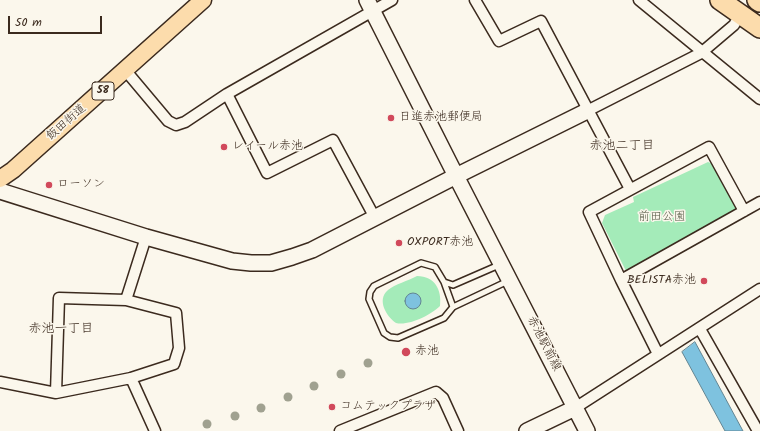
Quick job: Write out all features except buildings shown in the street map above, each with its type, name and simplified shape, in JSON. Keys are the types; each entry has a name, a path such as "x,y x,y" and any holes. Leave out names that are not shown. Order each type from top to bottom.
{"highway":[{"path":"720,0 760,28"}],"main road":[{"name":"飯田街道","path":"0,179 13,170 126,71 203,0"}],"street":[{"path":"126,71 168,121 176,125 185,122 227,94 370,5 392,0"},
{"path":"475,0 499,41 541,21 587,111 630,189"},
{"path":"639,0 760,99"},
{"name":"赤池駅前線","path":"370,5 587,431"},
{"path":"0,191 146,237 232,261 271,263 312,250 702,53 734,25 740,15"},
{"path":"227,94 267,173 333,140 375,218"},
{"path":"658,354 589,212 709,147 744,211"},
{"path":"621,280 760,202"},
{"path":"126,300 146,237"},
{"path":"527,431 575,408 760,289"},
{"path":"0,382 56,393 131,378 174,364 179,348 176,313 126,300 59,298 56,393"},
{"path":"700,329 758,431"},
{"path":"131,378 155,431"},
{"path":"340,431 436,392 443,398 458,431"}],"lane":[{"path":"444,282 457,285 499,260"},
{"path":"453,307 444,282 435,267 421,263 374,286 370,292 370,299 384,333 390,337 398,338 444,318 453,307 510,280"}],"green space":[{"name":"前田公園","path":"708,162 713,164 736,208 735,214 633,271 626,271 602,223 605,215 634,202 633,197"},
{"path":"417,276 428,278 433,281 440,295 440,306 420,319 401,324 396,323 389,317 384,308 383,299 385,294 394,286"}],"water":[{"path":"413,293 420,298 421,301 416,308 413,309 406,304 405,301 410,294"},
{"path":"695,342 743,431 725,431 682,352"}],"place":[{"name":"日進赤池郵便局","path":"391,118"},
{"name":"レイール赤池","path":"224,147"},
{"name":"ローソン","path":"49,185"},
{"name":"OXPORT赤池","path":"399,243"},
{"name":"BELISTA赤池","path":"704,281"},
{"name":"赤池","path":"406,352"},
{"name":"コムテックプラザ","path":"332,407"}],"district":[{"name":"赤池二丁目","path":"622,147"},
{"name":"赤池一丁目","path":"61,330"}]}
